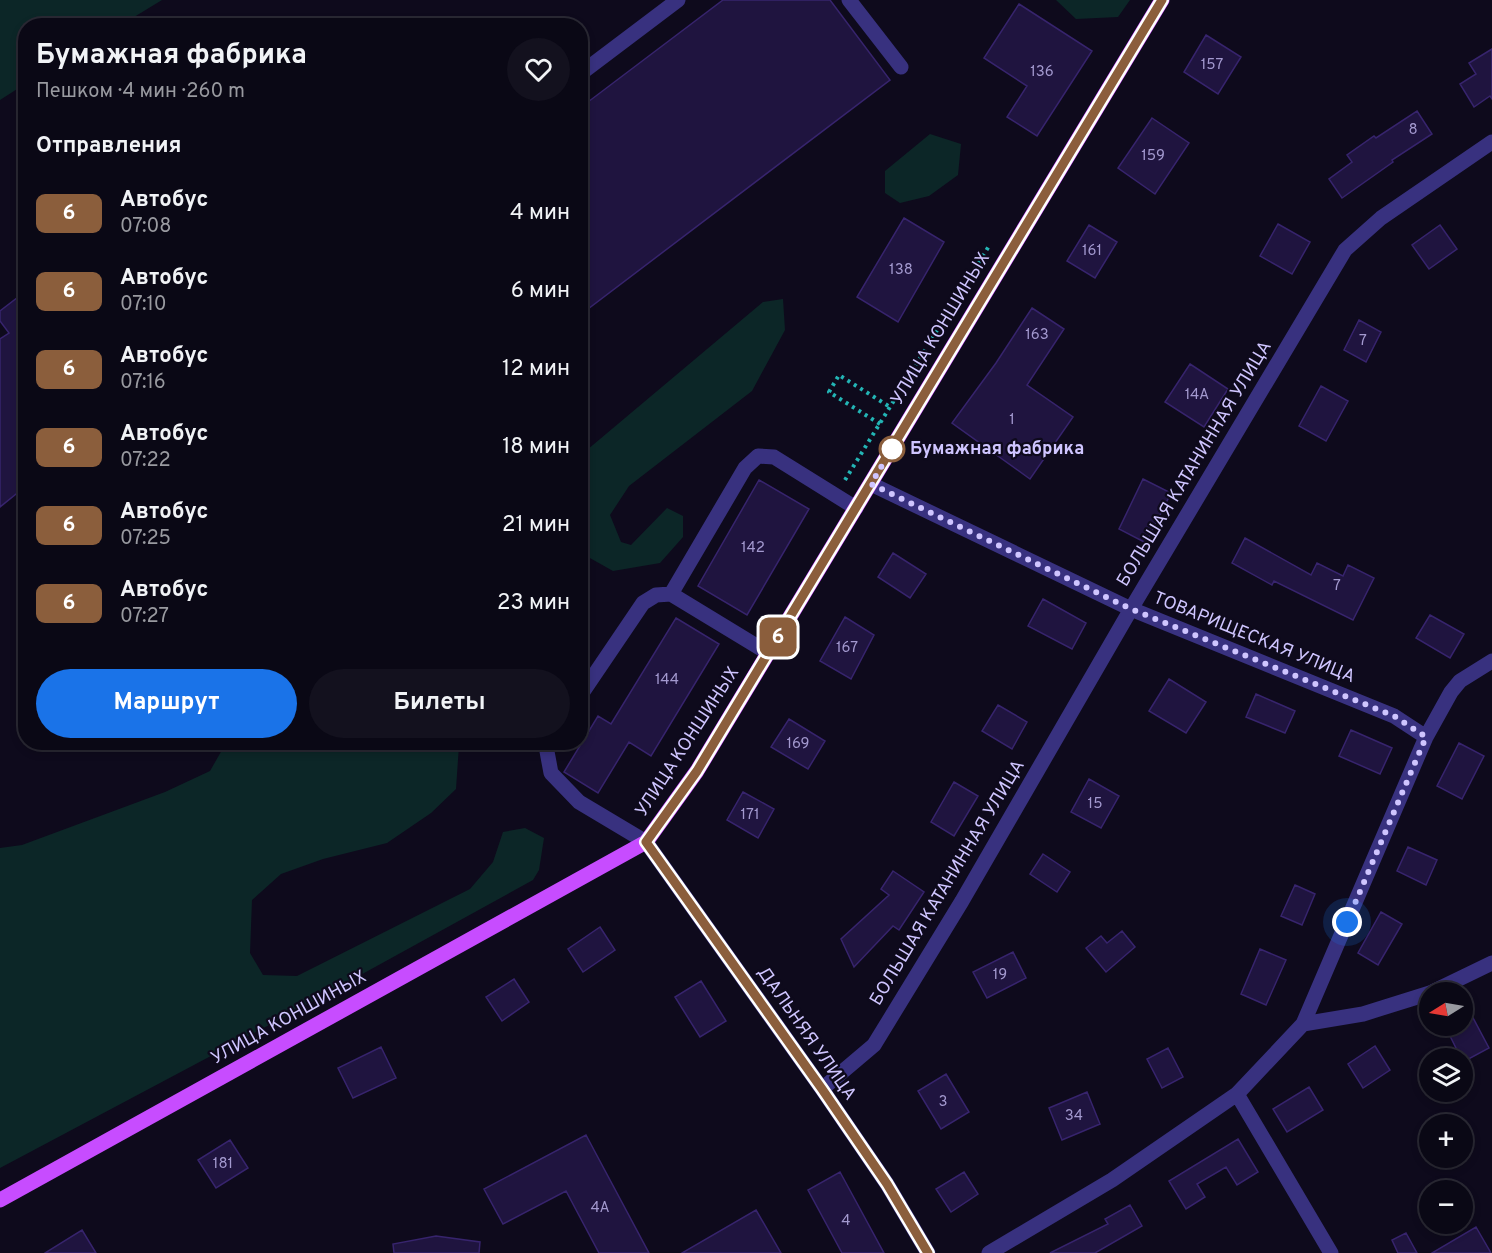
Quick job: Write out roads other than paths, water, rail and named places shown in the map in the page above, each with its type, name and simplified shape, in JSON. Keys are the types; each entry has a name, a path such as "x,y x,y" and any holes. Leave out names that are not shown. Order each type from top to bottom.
{"main road":[{"name":"УЛИЦА КОНШИНЫХ","path":"0,1200 646,842 697,771 1162,0"}],"street":[{"path":"588,68 678,0"},
{"path":"849,0 901,67"},
{"name":"БОЛЬШАЯ КАТАНИННАЯ УЛИЦА","path":"822,1089 874,1045 962,901 1131,609 1345,250 1381,218 1492,142"},
{"path":"671,594 745,468 758,456 774,457 856,508"},
{"name":"ТОВАРИЩЕСКАЯ УЛИЦА","path":"871,484 1131,609 1394,716 1426,737"},
{"path":"588,684 643,603 656,595 671,594 768,653"},
{"path":"989,1253 1112,1180 1237,1094 1303,1024 1426,737 1451,692 1460,681 1492,661"},
{"path":"547,750 551,774 579,802 646,842"},
{"name":"ДАЛЬНЯЯ УЛИЦА","path":"646,842 822,1089 887,1184 928,1253"},
{"path":"1453,982 1492,963"},
{"path":"1303,1024 1363,1014 1419,996"},
{"path":"1237,1094 1331,1253"}],"place":[{"name":"Бумажная фабрика","path":"892,449"}]}
